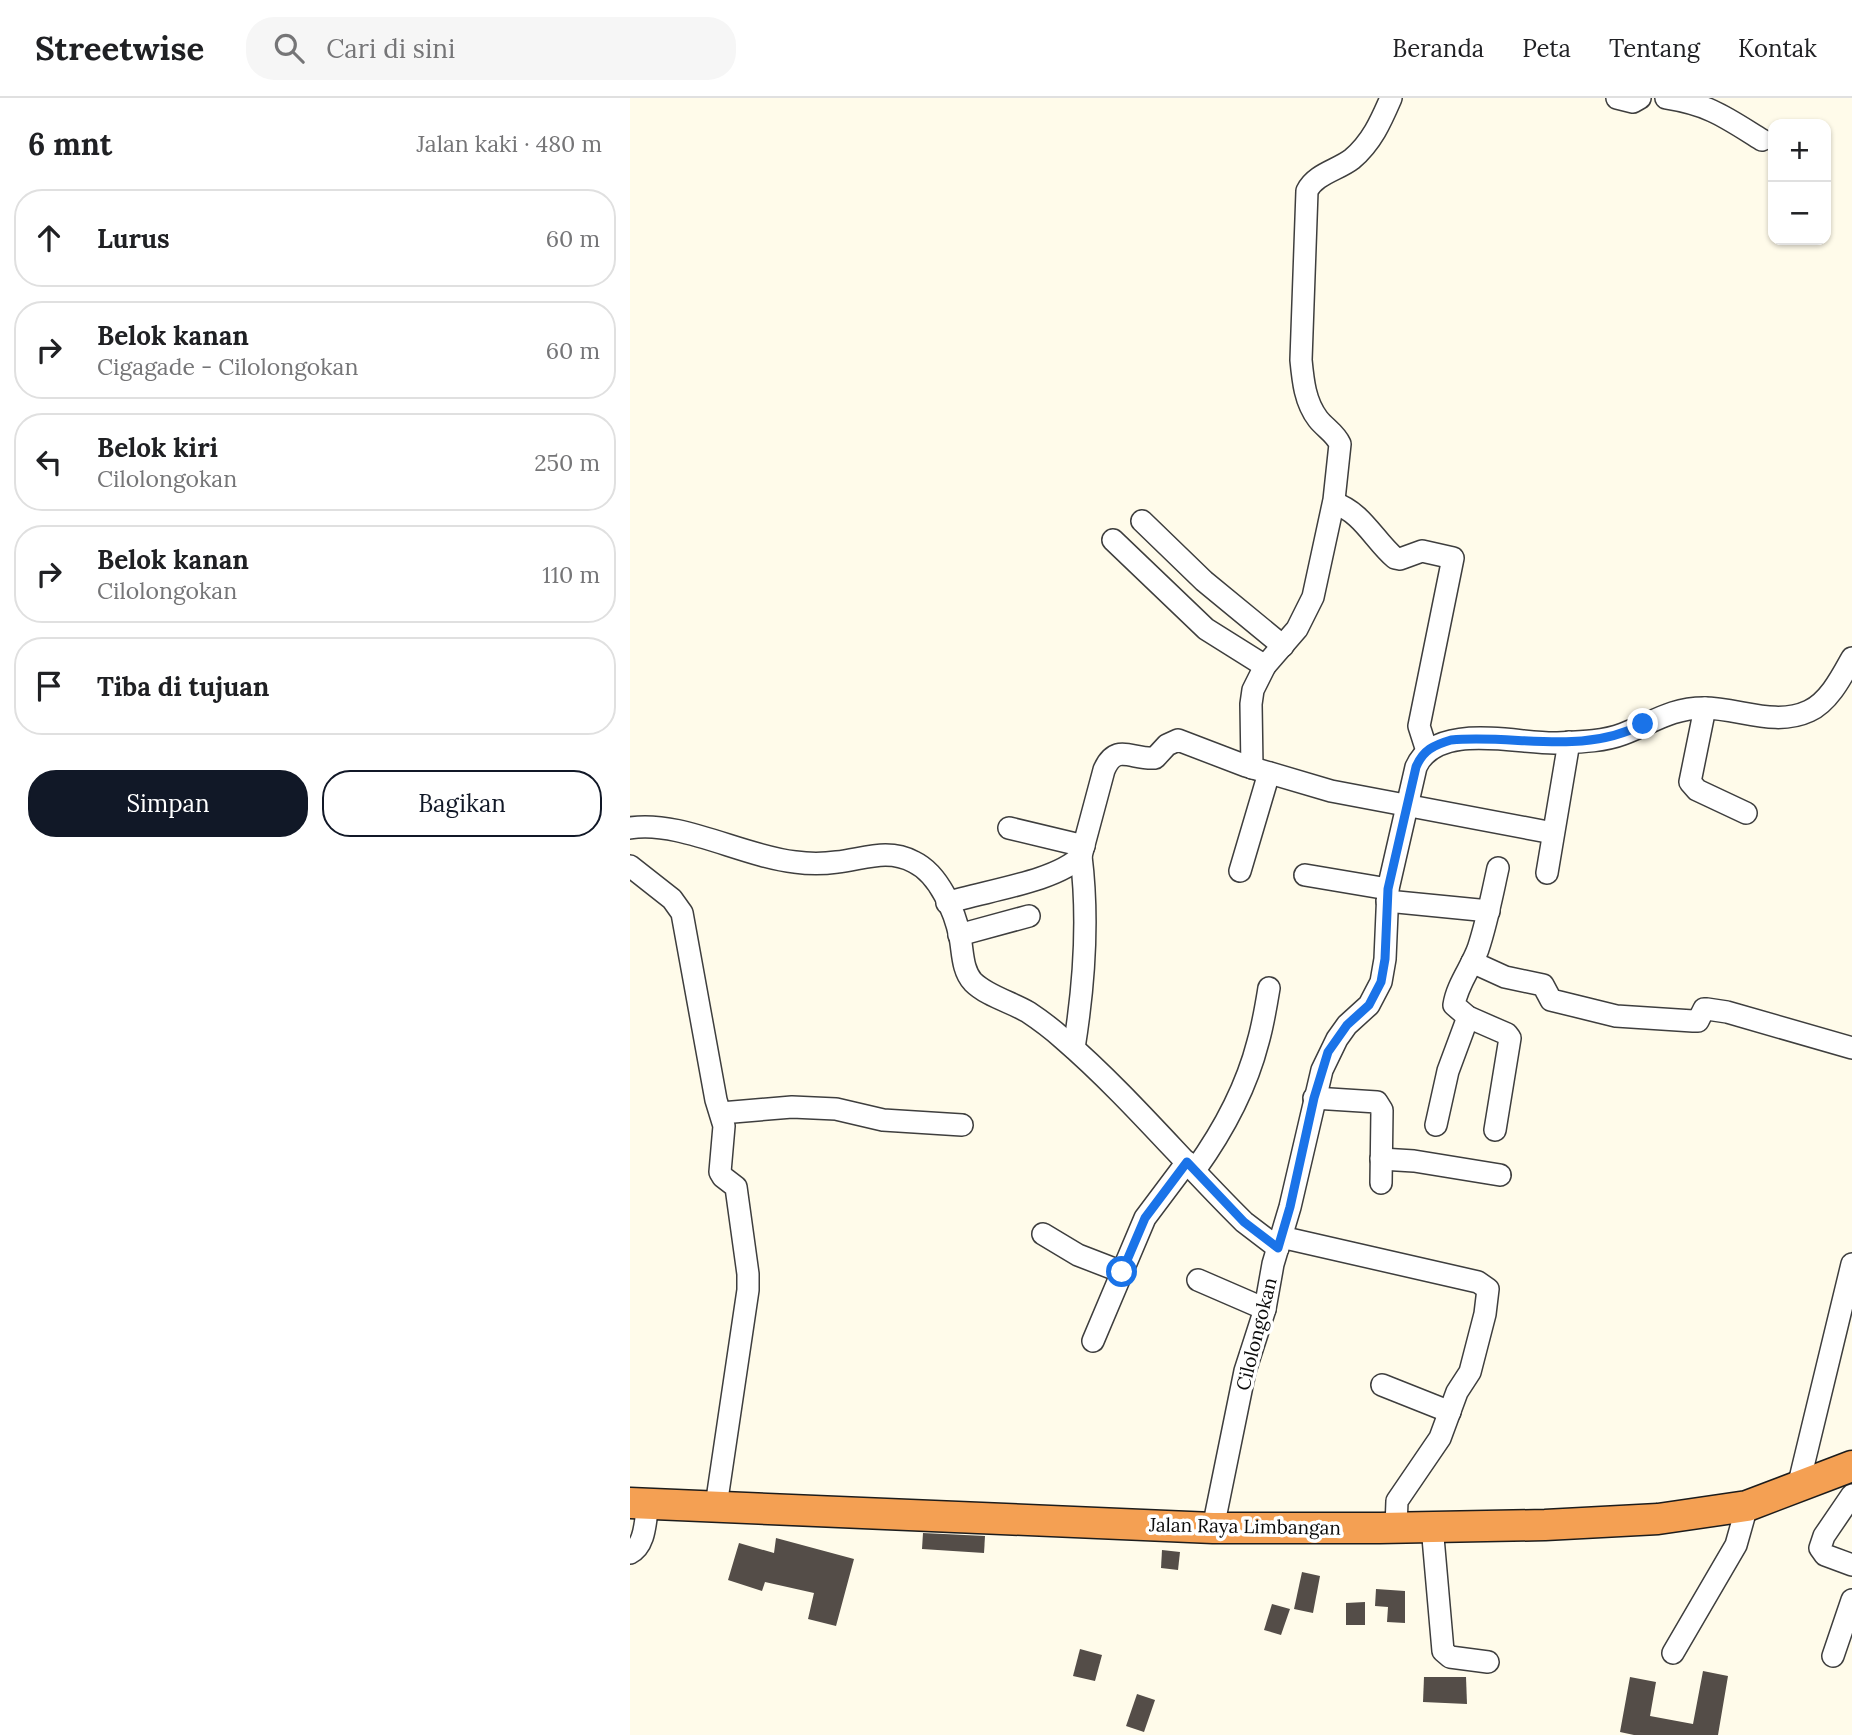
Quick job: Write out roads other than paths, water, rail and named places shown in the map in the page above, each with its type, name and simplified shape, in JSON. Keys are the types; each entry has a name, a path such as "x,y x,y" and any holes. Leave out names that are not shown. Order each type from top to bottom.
{"highway":[{"name":"Jalan Raya Limbangan","path":"639,1504 1213,1528 1605,1523 1700,1514 1747,1506 1852,1466"}],"street":[{"path":"1240,871 1260,771 1251,704 1258,678 1297,629 1313,597 1334,501 1340,444 1336,436 1318,419 1309,403 1302,371 1307,191 1313,181 1355,156 1377,130 1391,98"},
{"path":"1617,98 1633,102 1640,98"},
{"path":"1666,98 1695,102 1710,108 1762,140"},
{"path":"1334,501 1347,508 1371,529 1395,558 1400,559 1422,551 1453,558 1419,726 1427,751 1438,744 1465,739 1569,742 1614,737 1669,713 1705,708 1781,718 1800,715 1821,703 1852,658"},
{"path":"1142,521 1203,580 1283,646"},
{"path":"1113,540 1206,629 1265,666"},
{"path":"1705,708 1690,782 1697,790 1745,813"},
{"path":"1074,1048 1084,953 1082,851 1104,770 1116,754 1152,759 1167,745 1178,740 1335,800 1406,806 1553,833"},
{"path":"1547,873 1569,742"},
{"name":"Cilolongokan","path":"1213,1528 1245,1371 1265,1309 1314,1098 1328,1052 1347,1025 1369,1005 1381,982 1385,959 1388,895 1416,767 1427,751"},
{"path":"630,828 657,827 673,830 739,850 796,862 839,862 888,854 915,862 936,882 947,903 960,935 965,968 974,983 1028,1012 1074,1048 1244,1222 1279,1242 1484,1285 1488,1294 1472,1364 1440,1438 1397,1501 1396,1527"},
{"path":"1009,828 1082,851"},
{"path":"947,903 1042,877 1074,863 1082,851"},
{"path":"630,866 672,900 682,913 724,1132 720,1172 736,1187 748,1282 716,1506"},
{"path":"1494,1130 1510,1038 1507,1034 1468,1017 1454,1005 1489,911 1498,868"},
{"path":"1305,875 1388,895 1489,911"},
{"path":"960,935 1029,916"},
{"path":"1472,962 1505,976 1543,985 1551,1000 1616,1017 1695,1021 1704,1009 1707,1009 1727,1012 1852,1048"},
{"path":"1093,1341 1145,1218 1215,1142 1240,1091 1258,1044 1269,988"},
{"path":"1436,1125 1448,1071 1468,1017"},
{"path":"1314,1098 1377,1102 1382,1110 1381,1183"},
{"path":"721,1113 792,1107 849,1111 883,1120 961,1125"},
{"path":"1381,1159 1414,1161 1500,1175"},
{"path":"1042,1234 1078,1255 1122,1272"},
{"path":"1798,1487 1852,1264"},
{"path":"1198,1280 1265,1309"},
{"path":"1382,1385 1450,1412"},
{"path":"1852,1495 1824,1535 1820,1548 1825,1555 1852,1565"},
{"path":"630,1553 637,1549 641,1540 639,1504"},
{"path":"1673,1653 1736,1545 1747,1506"},
{"path":"1432,1526 1443,1651 1450,1657 1488,1662"},
{"path":"1833,1656 1852,1600"}]}
